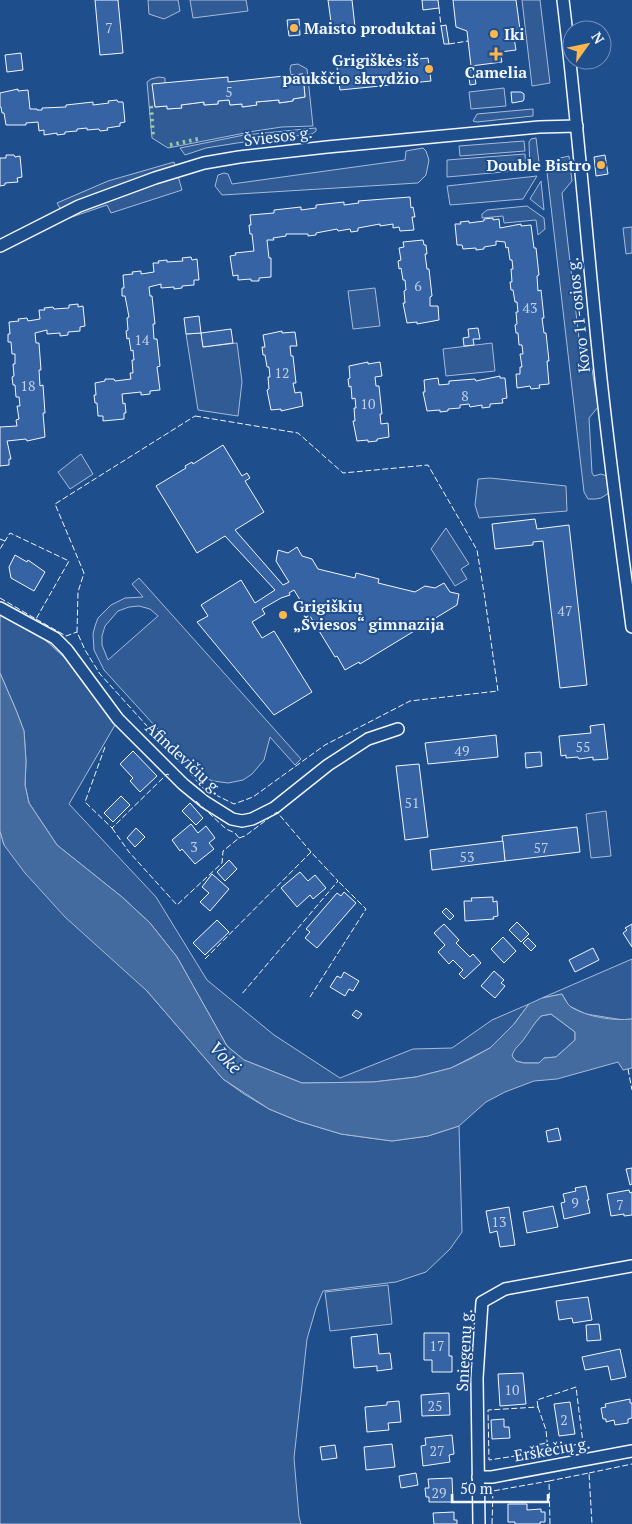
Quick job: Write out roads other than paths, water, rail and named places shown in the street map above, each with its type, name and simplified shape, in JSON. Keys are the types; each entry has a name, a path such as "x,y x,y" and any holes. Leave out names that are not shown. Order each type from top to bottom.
{"street":[{"name":"Kovo 11-osios g.","path":"562,0 577,126 598,350 632,627"},
{"name":"Šviesos g.","path":"0,246 79,206 155,178 204,163 327,147 539,127 577,126"},
{"name":"Afindevičių g.","path":"0,608 55,638 67,650 118,719 183,784 204,802 232,819 242,822 274,808 328,765 368,739 398,729"},
{"name":"Sniegenų g.","path":"478,1524 477,1378 482,1302 505,1289 632,1266"},
{"name":"Erškėčių g.","path":"478,1476 492,1477 632,1451"}],"water":[{"name":"Vokė","path":"0,673 24,731 25,785 29,803 57,845 122,897 150,923 177,957 227,1046 244,1060 302,1083 373,1082 416,1077 451,1068 490,1048 514,1024 529,1004 542,998 562,994 571,1007 592,1016 609,1019 632,1019 632,1068 623,1070 618,1062 557,1079 534,1081 505,1092 486,1102 459,1126 428,1136 392,1141 341,1134 298,1121 269,1109 223,1079 147,991 65,917 25,873 4,845 0,831","holes":["551,1014 575,1032 575,1040 556,1057 544,1058 539,1063 524,1063 516,1061 512,1056 541,1016"]}],"place":[{"name":"Maisto produktai","path":"294,28"},
{"name":"Iki","path":"494,34"},
{"name":"Camelia","path":"496,54"},
{"name":"Grigiškės iš paukščio skrydžio","path":"429,69"},
{"name":"Double Bistro","path":"601,165"},
{"name":"Grigiškių „Šviesos“ gimnazija","path":"283,615"}]}
